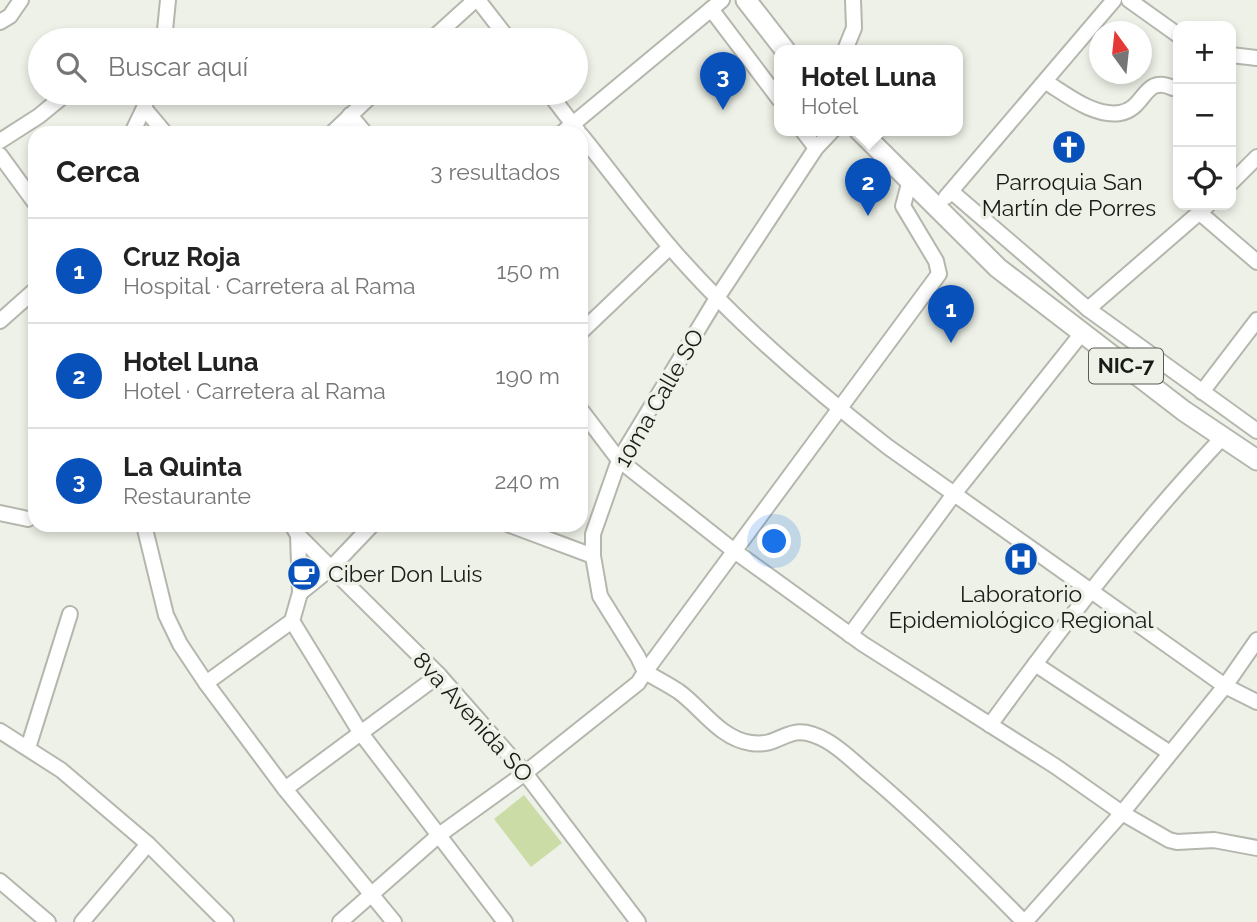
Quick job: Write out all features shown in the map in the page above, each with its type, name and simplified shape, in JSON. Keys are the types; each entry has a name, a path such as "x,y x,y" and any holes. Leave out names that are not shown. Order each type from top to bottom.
{"highway":[{"path":"746,0 781,45"},
{"name":"NIC-7","path":"865,136 998,268 1184,411 1257,460"}],"street":[{"path":"0,22 10,16 21,0"},
{"path":"165,28 168,0"},
{"path":"445,28 477,0 499,28"},
{"path":"850,45 854,28 853,0"},
{"path":"934,206 952,192 1114,0"},
{"path":"1129,0 1173,31"},
{"path":"580,126 716,5 774,92"},
{"path":"1236,56 1257,58"},
{"path":"1046,82 1073,100 1110,113 1122,113 1131,109 1154,85 1163,83 1173,88"},
{"path":"0,141 52,105"},
{"path":"135,126 145,105"},
{"path":"339,126 361,105"},
{"path":"557,105 571,126"},
{"path":"144,108 159,126"},
{"path":"350,115 359,126"},
{"path":"807,136 816,148"},
{"name":"10ma Calle SO","path":"645,672 600,596 593,556 593,534 620,460 718,298 816,148 827,136"},
{"path":"588,148 670,247 718,298 840,410 1225,687 1257,702"},
{"path":"0,155 28,193"},
{"path":"1236,178 1257,157"},
{"path":"340,922 439,835 525,773 638,683 733,550 939,274 936,261 903,206 910,180"},
{"path":"952,192 1088,309 1257,431"},
{"path":"1088,309 1203,210"},
{"path":"1205,210 1257,262"},
{"path":"588,325 670,247"},
{"path":"0,321 28,296"},
{"path":"1202,392 1257,320"},
{"path":"850,635 954,494 1083,333"},
{"path":"588,419 620,460 733,550 850,635 1122,813 1169,840 1214,840 1257,848"},
{"path":"990,725 1089,591 1166,497 1223,437"},
{"path":"0,513 28,519"},
{"path":"146,532 166,615 180,644 285,789 394,922"},
{"path":"206,683 292,621 300,593 295,532"},
{"name":"8va Avenida SO","path":"297,532 439,675 525,773 638,922"},
{"path":"300,593 331,568 365,532"},
{"path":"529,532 593,556"},
{"path":"28,748 70,614"},
{"path":"292,621 360,732 505,922"},
{"path":"645,672 678,691 728,735 751,743 773,741 792,732 810,732 829,742 900,801 1025,922 1122,813 1225,687 1257,640"},
{"path":"1035,664 1170,754"},
{"path":"285,789 439,675"},
{"path":"0,731 61,770 148,844 226,922"},
{"path":"82,922 148,844"},
{"path":"0,881 48,922"}],"green space":[{"path":"524,795 562,843 531,867 494,819"}],"place":[{"name":"La Quinta","path":"723,110"},
{"name":"Parroquia San Martín de Porres","path":"1069,147"},
{"name":"Hotel Luna","path":"868,216"},
{"name":"Cruz Roja","path":"951,343"},
{"name":"Laboratorio Epidemiológico Regional","path":"1021,559"},
{"name":"Ciber Don Luis","path":"304,574"}]}
